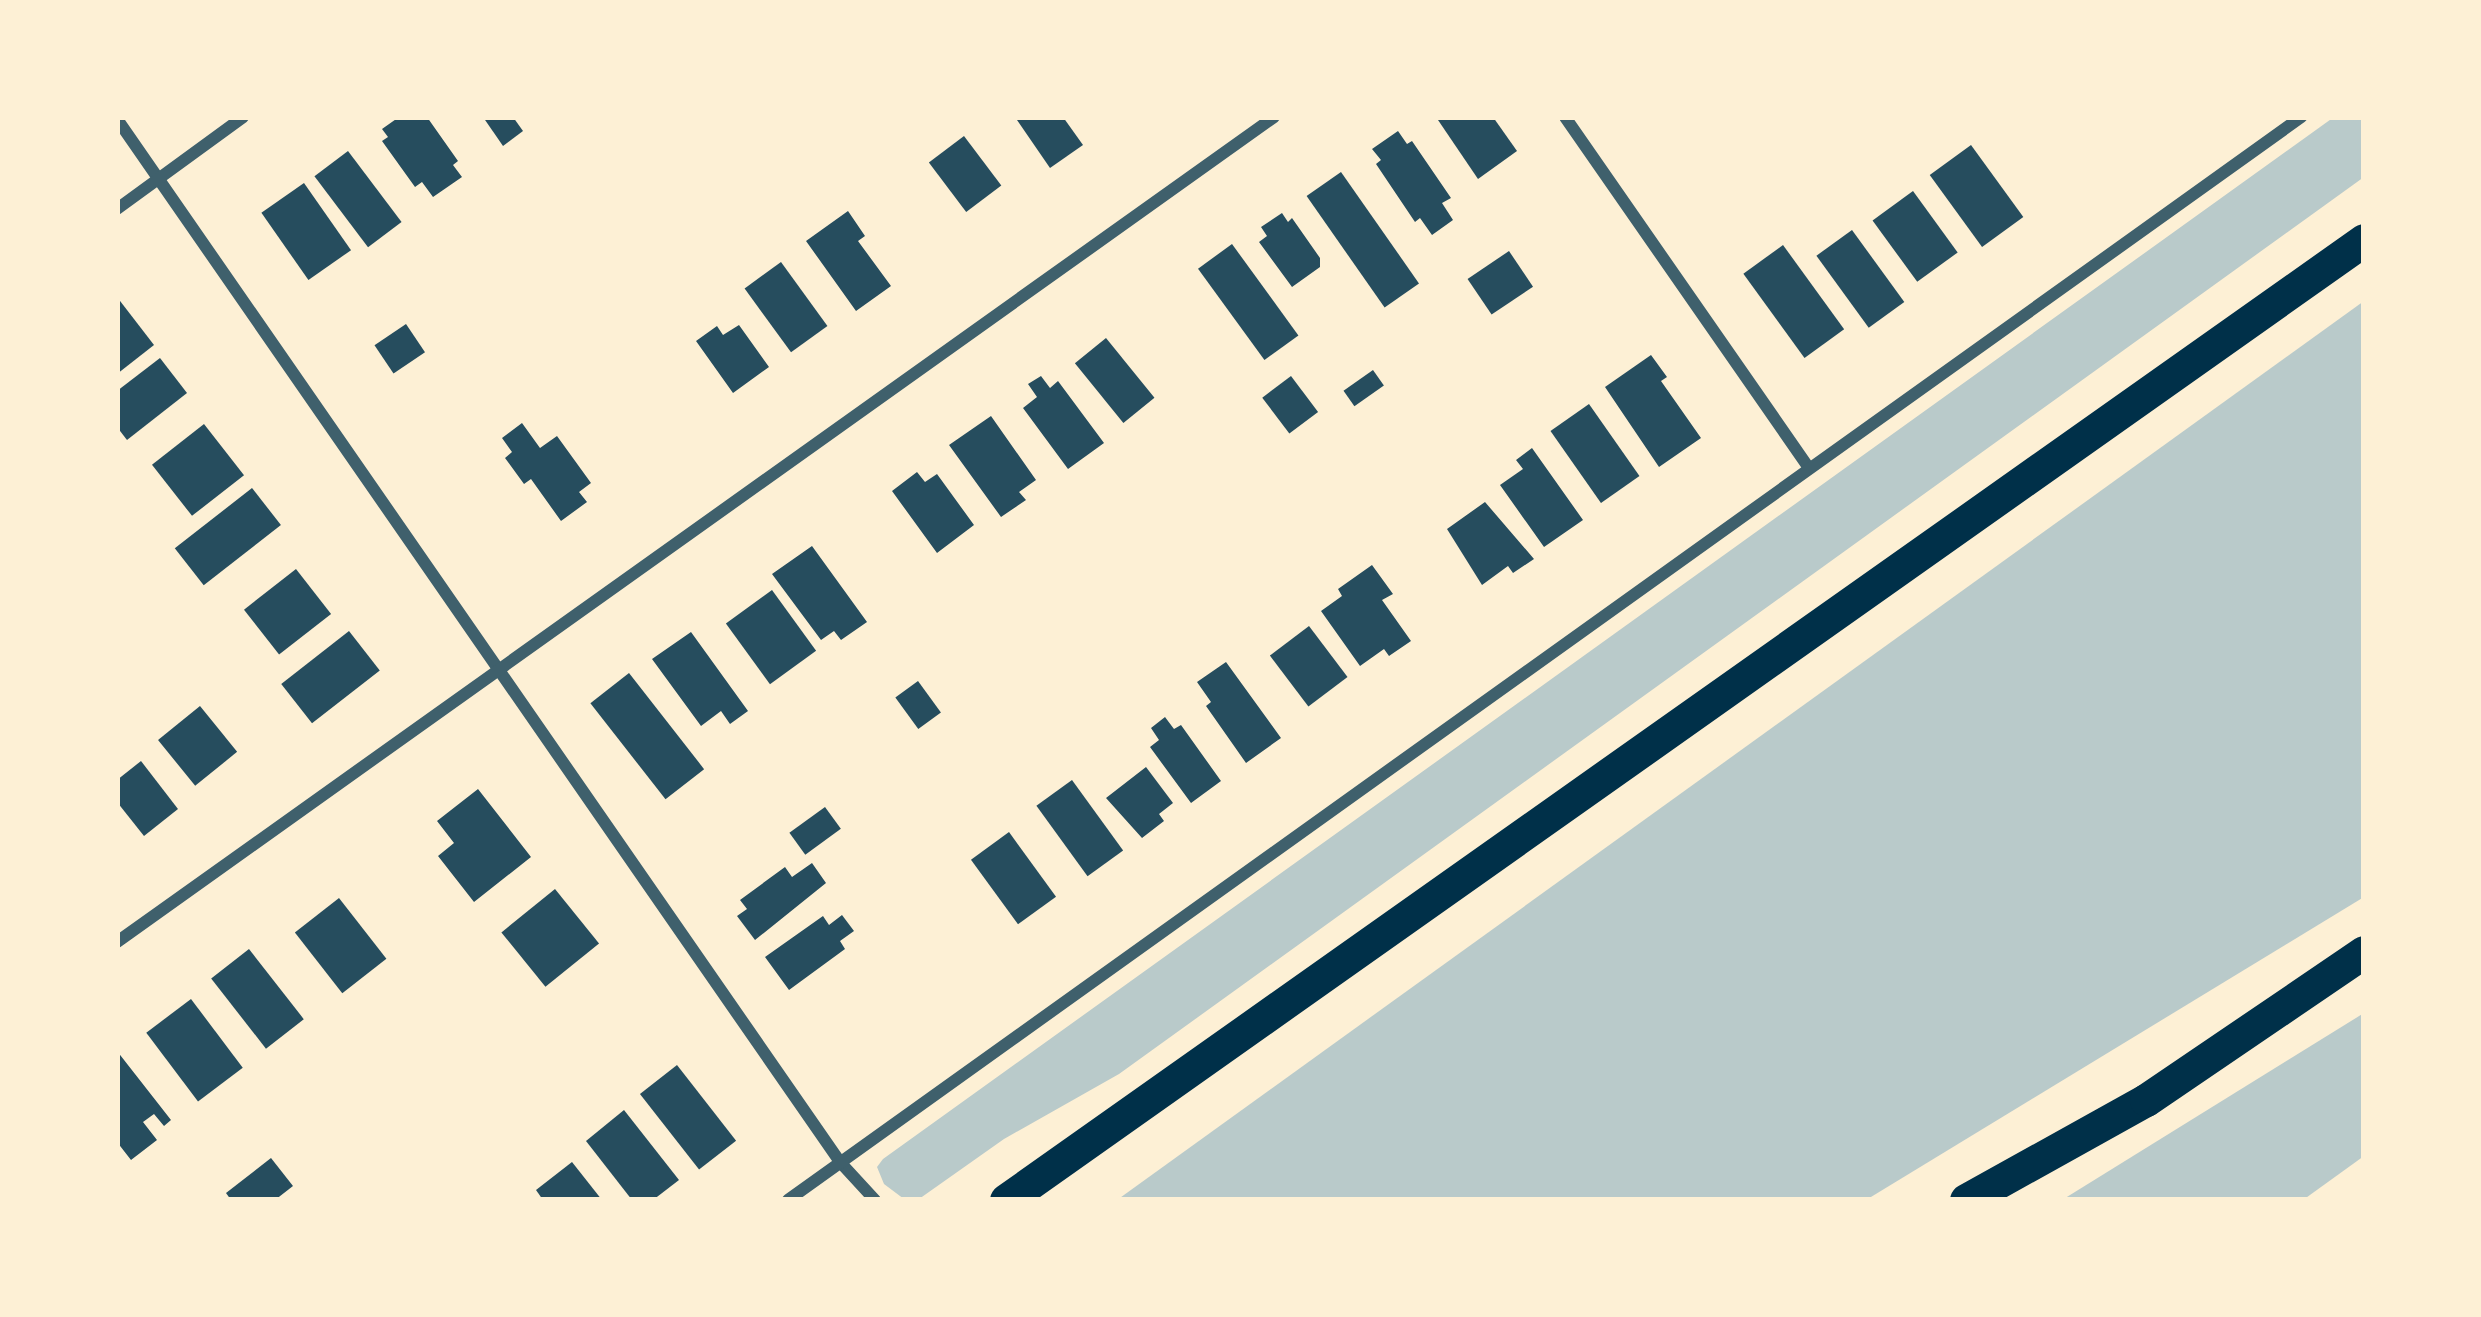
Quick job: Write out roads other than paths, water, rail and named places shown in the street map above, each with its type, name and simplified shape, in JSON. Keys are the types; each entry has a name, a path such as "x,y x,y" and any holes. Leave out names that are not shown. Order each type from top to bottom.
{"highway":[{"path":"1006,1200 2364,239"},
{"path":"1966,1200 2146,1100 2364,952"}],"street":[{"path":"117,209 243,117"},
{"path":"117,942 1274,117"},
{"path":"1565,117 1808,467"},
{"path":"788,1200 2301,117"},
{"path":"117,119 840,1162 875,1200"}]}
